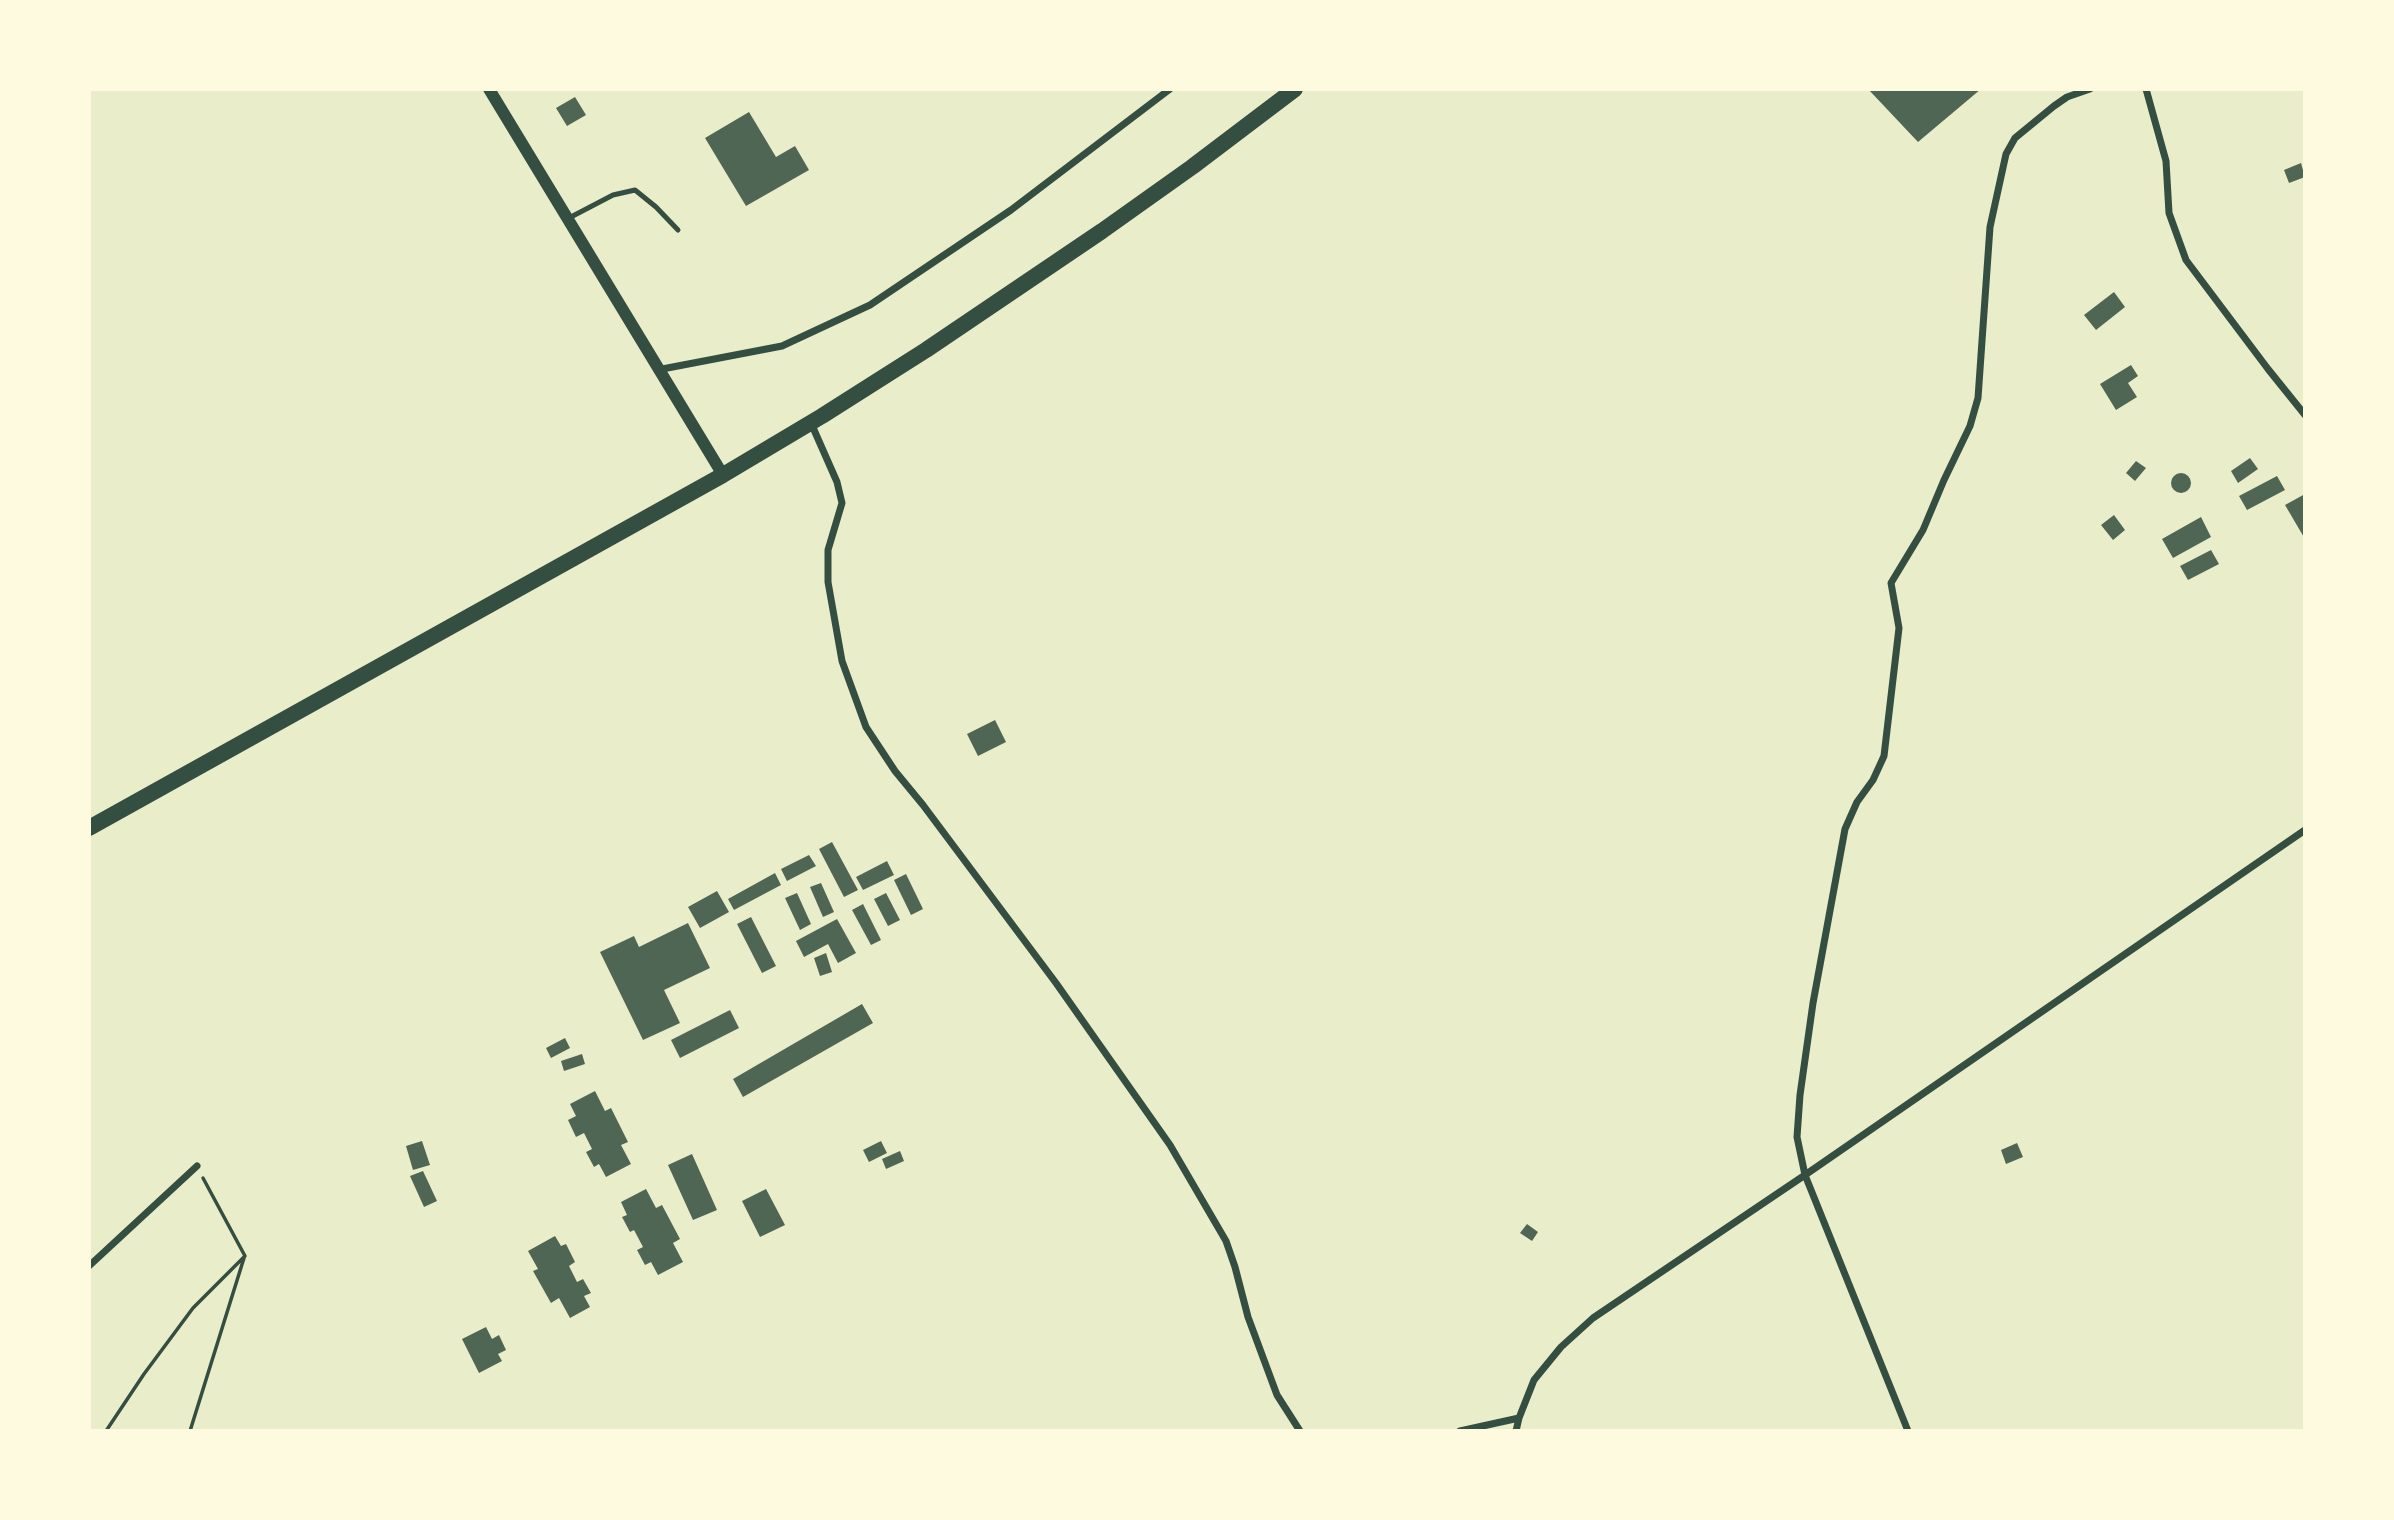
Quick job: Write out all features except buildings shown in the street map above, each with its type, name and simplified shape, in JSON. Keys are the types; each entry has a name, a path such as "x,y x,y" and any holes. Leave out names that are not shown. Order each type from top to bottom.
{"main road":[{"path":"89,828 723,475 810,423 926,350 1102,231 1295,89"}],"street":[{"path":"489,89 723,475"},
{"path":"657,370 782,346 870,305 1011,210 1170,89"},
{"path":"1908,1431 1805,1175 1797,1137 1800,1095 1813,1003 1845,829 1884,755 1899,628 1891,583 1923,530 1970,426 1978,398 1990,227 2006,155 2015,138 2054,106 2067,97 2090,89"},
{"path":"2146,89 2166,161 2169,213 2186,260 2267,369 2305,415"},
{"path":"810,423 838,482 842,503 828,550 829,594 842,661 866,727 895,771 1056,983 1170,1145 1226,1241 1248,1317 1277,1395 1300,1431"},
{"path":"1516,1431 1534,1380 1561,1347 1593,1318 2305,830"},
{"path":"89,1266 197,1167"},
{"path":"1460,1431 1519,1418"}],"lane":[{"path":"568,219 613,195 635,190 678,230"}],"path":[{"path":"190,1431 245,1256 197,1167"},
{"path":"106,1431 193,1308 245,1256"}]}
